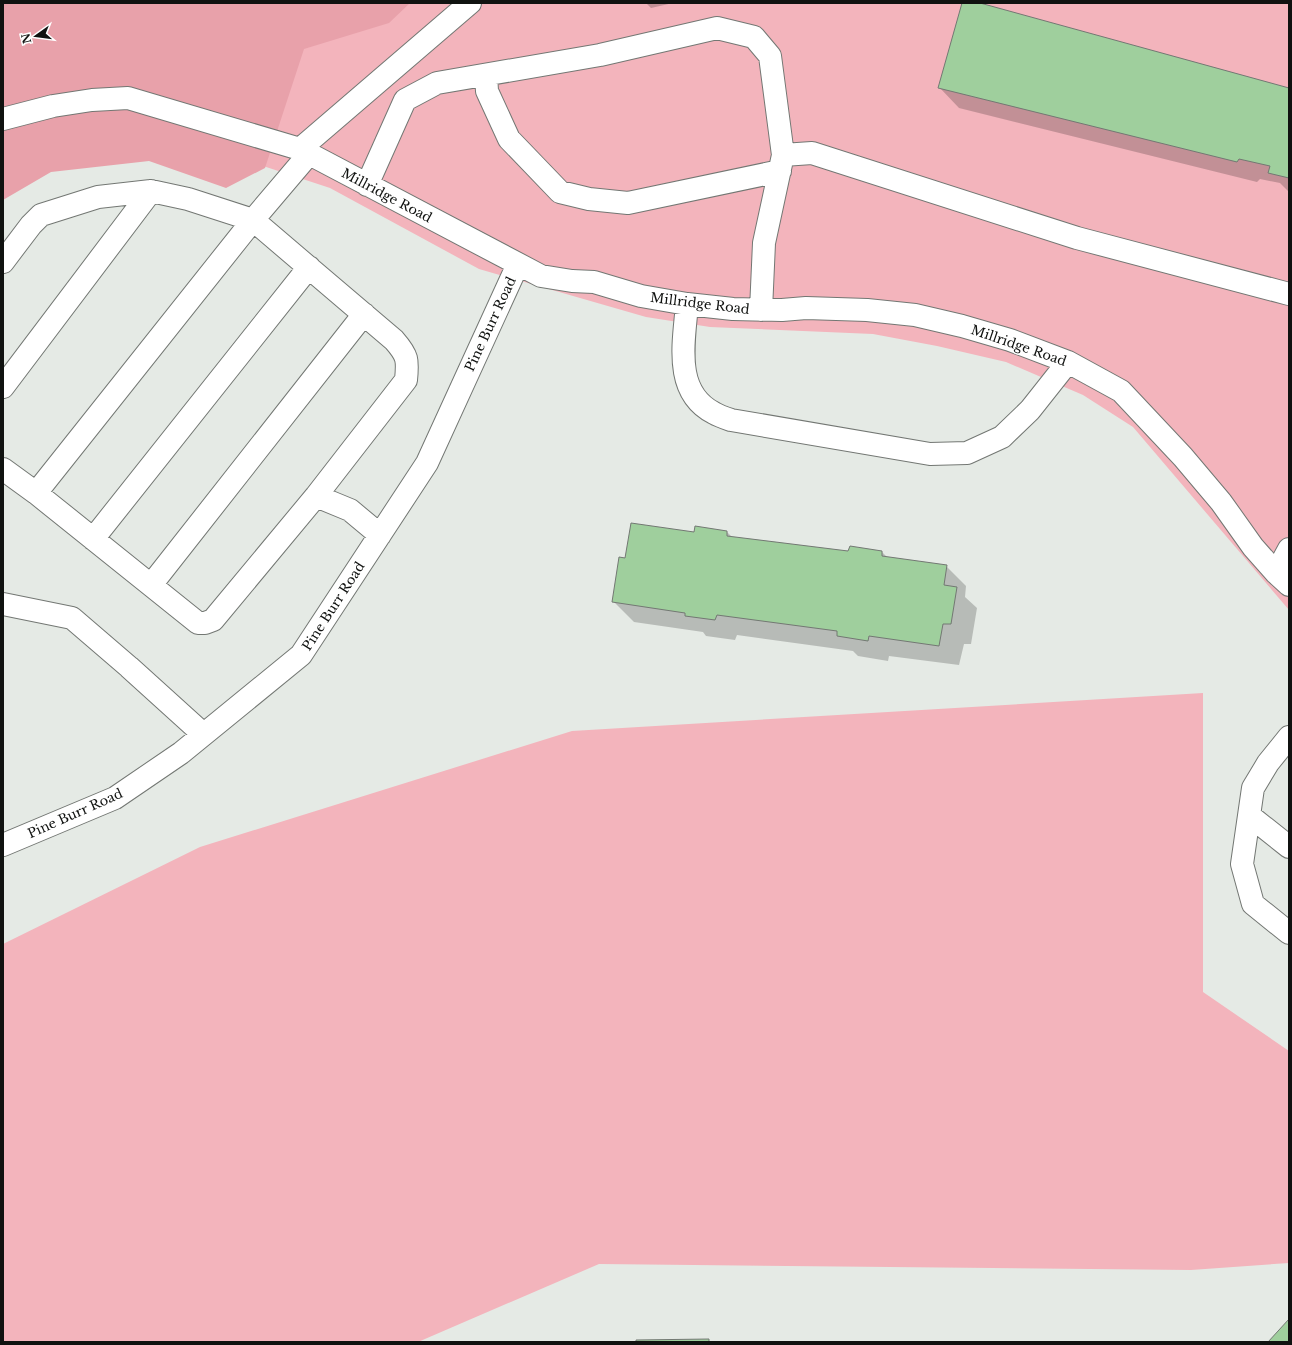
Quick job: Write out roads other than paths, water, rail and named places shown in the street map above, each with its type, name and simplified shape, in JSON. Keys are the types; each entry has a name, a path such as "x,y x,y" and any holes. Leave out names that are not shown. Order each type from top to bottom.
{"street":[{"path":"36,493 253,220 304,152 470,3"},
{"path":"367,185 405,100 437,83 600,55 717,28 754,37 770,56 781,163 764,243 761,310"},
{"path":"486,75 487,91 509,139 560,192 589,199 628,203 781,163 812,153 1077,238 1289,294"},
{"name":"Millridge Road","path":"3,119 53,106 92,100 128,98 304,152 541,276 572,281 594,282 641,296 687,304 733,309 761,310 806,308 867,310 915,315 962,326 1010,340 1068,362 1121,391 1184,457 1221,502 1252,547 1282,579"},
{"path":"3,387 151,191"},
{"path":"3,262 31,225 41,215 98,197 151,191 188,199 253,220 394,340 404,352 408,365 406,380 316,496 213,620 205,624 198,623 36,493 3,469"},
{"name":"Pine Burr Road","path":"3,845 115,798 181,752 301,655 427,463 518,264"},
{"path":"93,539 309,267"},
{"path":"687,304 683,359 689,388 698,402 713,413 731,420 930,454 967,453 1002,437 1030,410 1068,362"},
{"path":"151,585 364,314"},
{"path":"316,496 350,510 380,535"},
{"path":"1282,579 1289,548"},
{"path":"3,604 72,618 203,734"},
{"path":"1289,737 1268,763 1253,788 1242,864 1253,904 1289,934"},
{"path":"1250,816 1289,847"}]}
